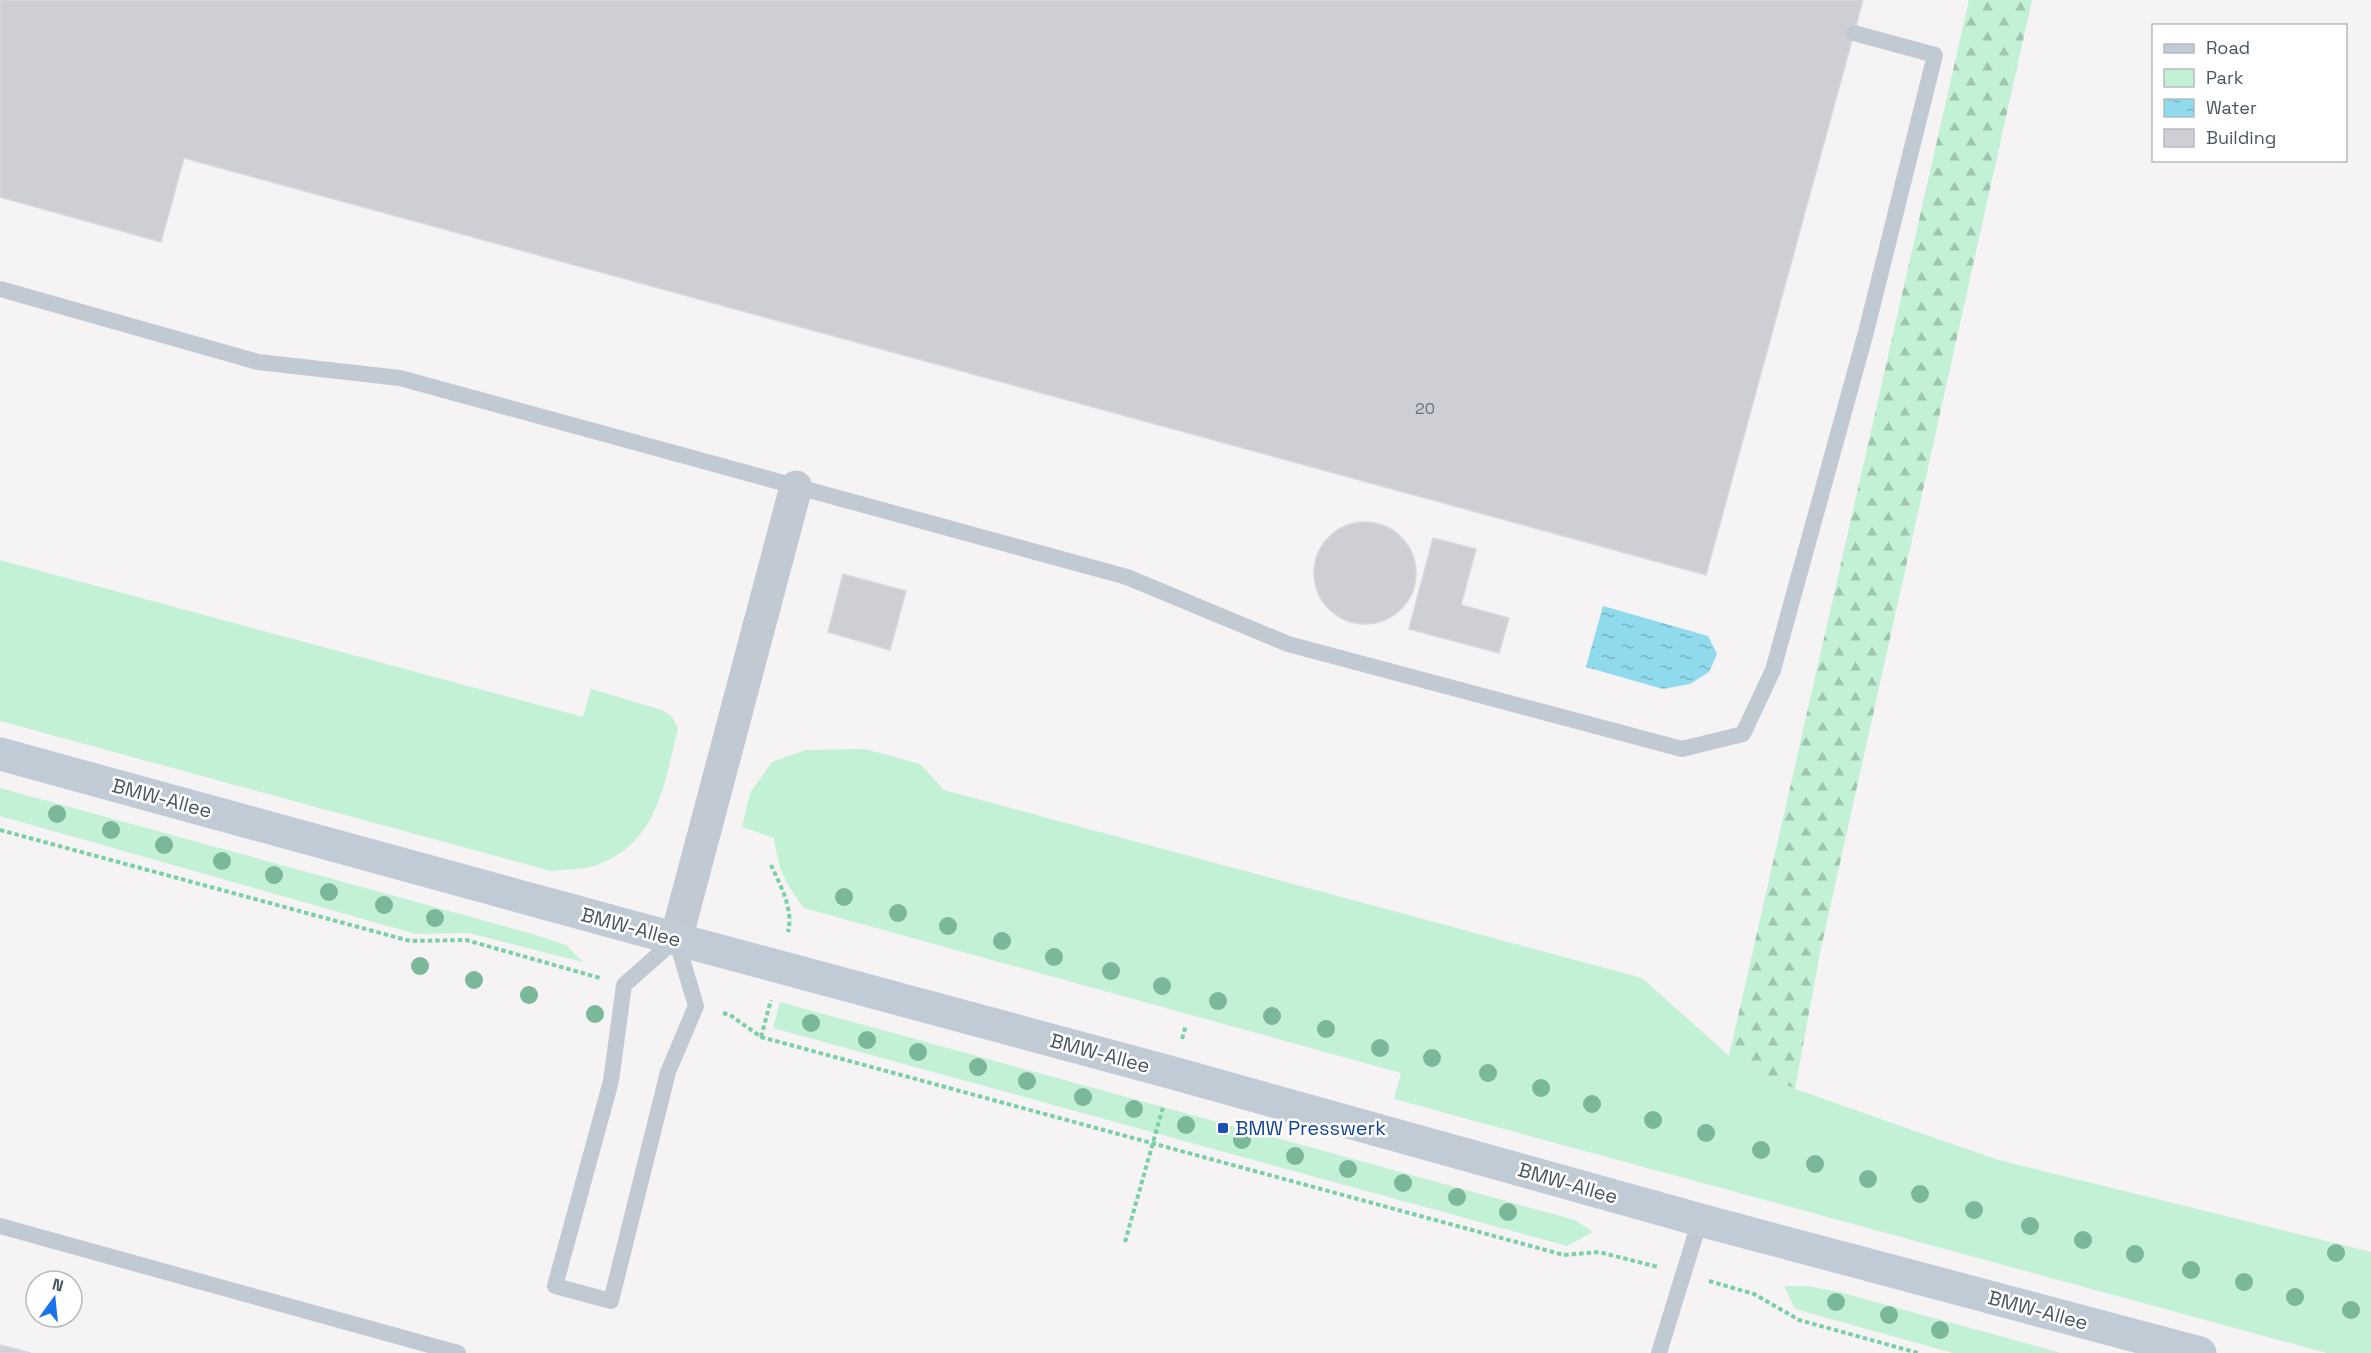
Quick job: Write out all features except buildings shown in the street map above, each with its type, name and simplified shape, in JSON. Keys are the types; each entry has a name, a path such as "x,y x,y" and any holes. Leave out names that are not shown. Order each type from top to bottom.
{"main road":[{"name":"BMW-Allee","path":"0,754 1173,1072 1700,1220 2200,1353"}],"street":[{"path":"676,939 796,487"}],"lane":[{"path":"0,289 258,362 400,378 1127,577 1288,644 1682,749 1743,734 1773,670 1866,332 1935,55 1854,33"},
{"path":"676,939 696,1006 668,1072 611,1301 555,1286 608,1091 624,985 676,939"},
{"path":"1659,1353 1700,1220"},
{"path":"0,1226 458,1353"}],"path":[{"path":"0,830 410,941 466,940 624,985"},
{"path":"696,1006 730,1016 761,1037 1564,1255 1599,1252 1754,1293 1799,1320 1918,1353"},
{"path":"1125,1242 1186,1025"}],"green space":[{"path":"1969,0 2032,0 1820,953 1795,1089 1729,1056"},
{"path":"0,560 583,717 591,689 662,710 672,717 678,728 663,789 646,826 634,842 618,855 592,867 551,871 0,721"},
{"path":"865,749 920,764 944,790 1642,978 1729,1056 1795,1089 1995,1159 2371,1252 2371,1353 2327,1353 1394,1099 1401,1073 804,908 783,875 774,838 742,827 750,793 772,762 806,750"},
{"path":"0,788 533,934 566,945 583,962 469,933 416,934 0,816"},
{"path":"780,1002 1575,1220 1593,1232 1567,1246 773,1028"},
{"path":"1784,1286 1807,1286 1839,1292 2061,1353 1953,1353 1795,1309"}],"water":[{"path":"1603,606 1708,636 1717,654 1709,672 1690,684 1663,689 1586,667"}],"place":[{"name":"BMW Presswerk","path":"1223,1128"}]}
